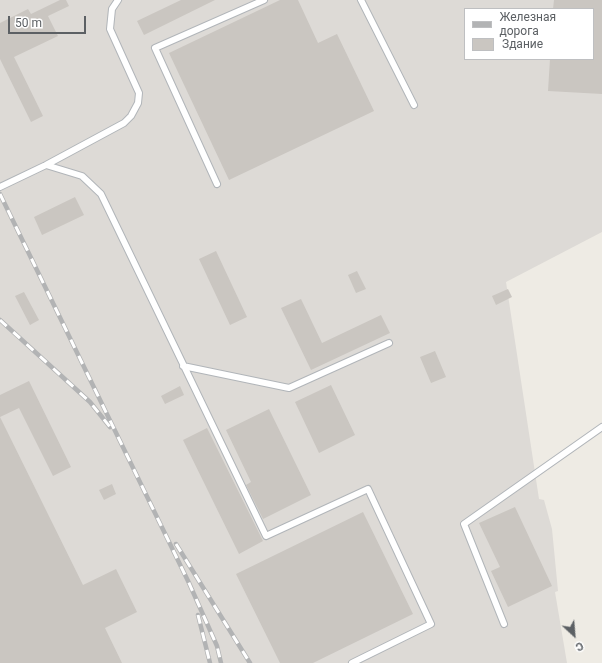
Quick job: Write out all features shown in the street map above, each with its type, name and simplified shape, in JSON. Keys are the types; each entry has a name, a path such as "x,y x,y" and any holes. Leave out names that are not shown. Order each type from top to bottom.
{"lane":[{"path":"0,187 46,165 124,123 131,116 138,103 139,92 110,29 112,9 118,0"},
{"path":"217,184 155,48 264,0"},
{"path":"362,0 414,105"},
{"path":"46,165 82,176 102,194 183,366 266,536 368,489 431,624 352,663"},
{"path":"183,366 289,388 389,343"},
{"path":"504,624 464,524 602,427"}],"shaded area":[{"path":"0,0 602,0 602,232 506,282 539,499 544,500 552,529 558,591 555,592 567,663 0,663"}],"building":[{"path":"60,0 66,0 69,6 48,16 58,36 14,57 43,116 31,122 0,59 0,23 28,9 31,14"},
{"path":"181,0 215,0 144,35 137,21"},
{"path":"280,0 298,0 318,43 337,34 374,111 229,180 169,53"},
{"path":"554,0 602,0 602,94 548,91 550,60 594,60 594,8 553,8"},
{"path":"75,197 84,215 42,235 34,217"},
{"path":"216,251 247,317 230,325 199,259"},
{"path":"357,271 366,289 356,293 348,275"},
{"path":"508,289 512,297 496,305 492,296"},
{"path":"24,292 39,320 30,325 15,296"},
{"path":"301,299 322,343 381,315 390,333 311,370 281,308"},
{"path":"435,351 446,377 431,383 420,357"},
{"path":"29,381 71,467 53,476 19,408 0,417 0,395"},
{"path":"331,385 355,435 319,453 295,402"},
{"path":"180,386 184,395 165,404 161,396"},
{"path":"269,409 311,495 263,519 246,485 251,482 226,430"},
{"path":"0,417 83,585 116,569 137,612 105,628 122,663 0,663"},
{"path":"207,428 263,541 239,554 183,440"},
{"path":"112,484 116,494 104,500 99,490"},
{"path":"515,507 552,586 508,607 491,571 500,567 479,523"},
{"path":"363,512 413,614 313,663 280,663 236,574"}],"railway":[{"path":"0,194 189,583 217,646 221,663"},
{"path":"0,320 90,402 110,427"},
{"path":"176,544 250,663"},
{"path":"198,615 210,663"}]}
